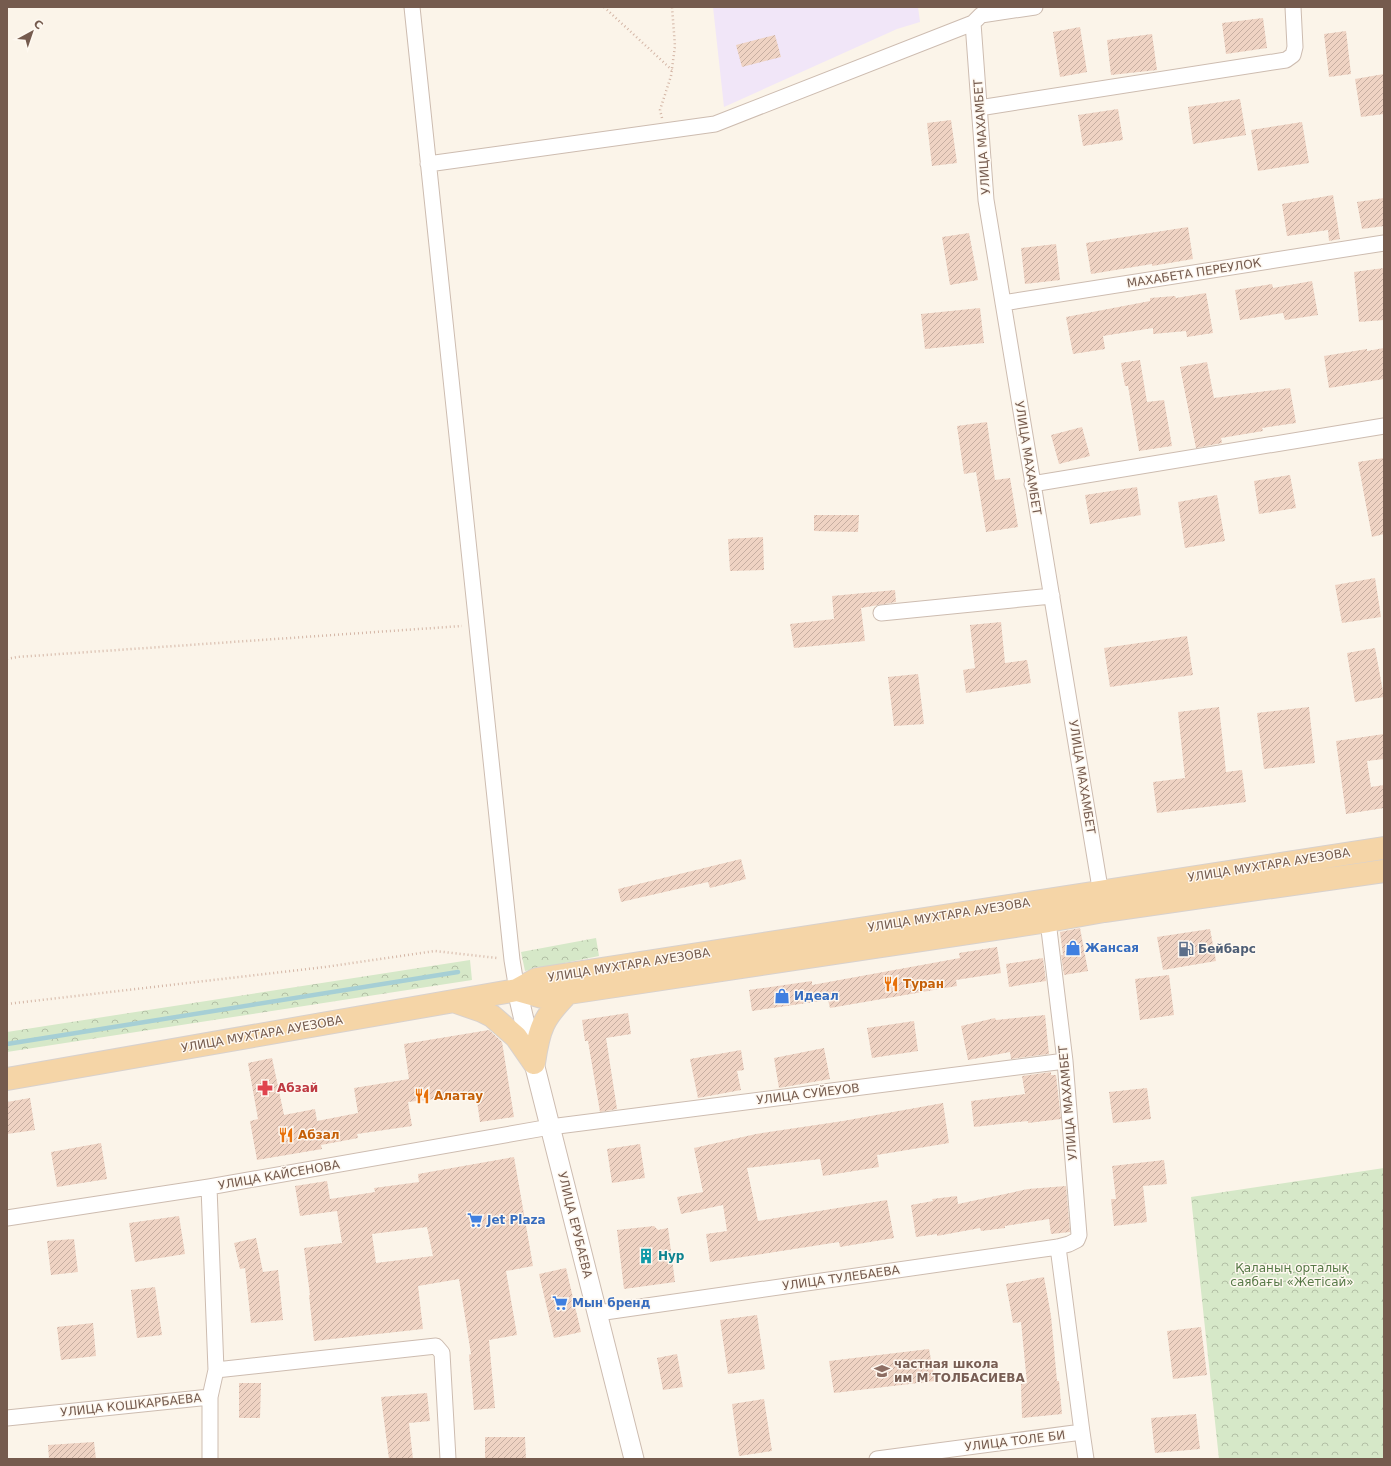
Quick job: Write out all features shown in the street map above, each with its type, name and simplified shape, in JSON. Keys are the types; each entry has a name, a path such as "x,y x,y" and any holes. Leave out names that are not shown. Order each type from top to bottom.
{"main road":[{"name":"УЛИЦА МУХТАРА АУЕЗОВА","path":"517,990 542,997 568,993 1046,910 1101,890 1384,848"},
{"name":"УЛИЦА МУХТАРА АУЕЗОВА","path":"7,1079 452,1000 517,990 537,979 1046,910 1104,911 1384,871"},
{"path":"534,1063 537,1039 544,1022 552,1009 568,993"},
{"path":"452,1000 482,1010 492,1016 516,1037 534,1063"}],"street":[{"path":"412,7 476,625 512,960 517,990"},
{"path":"428,164 715,124 973,23 981,15 1034,7"},
{"path":"979,108 1286,60 1292,55 1295,47 1293,7"},
{"name":"УЛИЦА МАХАМБЕТ","path":"973,23 986,200 1104,911"},
{"name":"МАХАБЕТА ПЕРЕУЛОК","path":"1003,303 1384,243"},
{"path":"1032,484 1384,426"},
{"path":"881,613 1052,596"},
{"name":"УЛИЦА МАХАМБЕТ","path":"1046,910 1065,1061 1079,1235"},
{"name":"УЛИЦА ЕРУБАЕВА","path":"517,990 634,1459"},
{"name":"УЛИЦА СУЙЕУОВ","path":"550,1127 1065,1061"},
{"name":"УЛИЦА КАЙСЕНОВА","path":"7,1218 209,1187 550,1127"},
{"name":"УЛИЦА КОШКАРБАЕВА","path":"7,1418 210,1397 216,1370 209,1187"},
{"name":"УЛИЦА ТУЛЕБАЕВА","path":"598,1313 1058,1246 1070,1244 1077,1240 1079,1235"},
{"path":"1058,1246 1086,1459"},
{"path":"216,1370 436,1346 442,1353 448,1459"},
{"path":"210,1397 210,1459"},
{"name":"УЛИЦА ТОЛЕ БИ","path":"877,1459 1082,1432"}],"path":[{"path":"604,7 672,70"},
{"path":"664,130 660,110 672,70 675,46 672,7"},
{"path":"7,659 25,656 476,625"},
{"path":"7,1004 326,967 435,951 512,960"}],"shaded area":[{"path":"713,7 918,7 920,22 897,29 724,107"}],"green space":[{"path":"596,938 599,956 525,971 521,952"},
{"path":"470,960 472,980 7,1052 7,1032"},
{"name":"Қаланың орталық саябағы «Жетісай»","path":"1384,1168 1384,1459 1219,1459 1191,1197"}],"building":[{"path":"1263,18 1267,48 1226,54 1222,23"},
{"path":"1080,27 1087,72 1060,77 1053,32"},
{"path":"1346,31 1351,74 1329,77 1324,34"},
{"path":"1152,34 1157,70 1111,75 1107,40"},
{"path":"775,35 781,57 742,67 736,45"},
{"path":"1384,74 1384,114 1361,117 1355,79"},
{"path":"1240,99 1246,135 1193,144 1188,107"},
{"path":"1118,109 1123,140 1083,146 1078,115"},
{"path":"951,120 957,163 932,166 927,123"},
{"path":"1302,122 1309,163 1258,171 1251,130"},
{"path":"1333,195 1340,239 1329,241 1328,230 1287,236 1282,204"},
{"path":"1384,198 1384,226 1362,229 1357,202"},
{"path":"1188,227 1193,259 1091,274 1086,243"},
{"path":"969,233 978,280 950,285 942,237"},
{"path":"1056,244 1060,280 1025,284 1021,248"},
{"path":"1384,268 1384,320 1359,322 1354,272"},
{"path":"1312,281 1318,315 1285,320 1283,313 1240,320 1235,290 1272,284 1273,288"},
{"path":"1206,293 1213,333 1187,337 1186,331 1153,334 1153,328 1103,336 1105,349 1073,354 1066,317 1150,301 1150,298 1175,296 1176,298"},
{"path":"980,308 984,343 925,349 921,314"},
{"path":"1384,348 1384,379 1329,388 1324,356 1367,349 1367,351"},
{"path":"1140,360 1147,402 1164,400 1172,446 1139,451 1128,386 1125,386 1121,363"},
{"path":"1207,362 1214,398 1290,388 1296,423 1262,428 1263,431 1221,438 1222,443 1196,448 1180,367"},
{"path":"987,422 995,480 1010,478 1018,527 986,532 976,472 964,474 957,426"},
{"path":"1082,427 1090,456 1059,464 1051,435"},
{"path":"1384,458 1384,534 1372,537 1358,462"},
{"path":"1290,475 1296,508 1259,514 1254,481"},
{"path":"1137,487 1141,515 1090,524 1085,495"},
{"path":"1217,495 1225,541 1185,548 1178,502"},
{"path":"814,515 859,515 858,532 814,531"},
{"path":"763,537 764,570 730,571 728,539"},
{"path":"1375,578 1381,617 1342,623 1335,585"},
{"path":"895,590 896,602 861,608 865,641 794,648 790,624 834,619 832,596"},
{"path":"1001,622 1005,663 1027,660 1031,683 966,693 963,670 975,668 970,625"},
{"path":"1187,636 1193,675 1110,687 1104,648"},
{"path":"1375,648 1384,697 1355,702 1347,653"},
{"path":"918,674 924,724 894,726 888,677"},
{"path":"1219,707 1226,772 1242,770 1246,802 1157,813 1153,782 1185,778 1178,712"},
{"path":"1309,707 1315,763 1264,769 1257,713"},
{"path":"1384,734 1384,759 1367,761 1371,787 1384,785 1384,808 1346,814 1336,741"},
{"path":"741,859 746,879 710,888 708,882 621,902 618,889"},
{"name":"Жансая","path":"1080,928 1088,971 1064,975 1060,932"},
{"name":"Бейбарс","path":"1210,929 1216,961 1163,970 1157,937"},
{"path":"997,947 1001,973 956,980 957,986 830,1008 828,1000 752,1011 749,990 812,981 812,985 960,958 959,953"},
{"path":"1043,958 1046,981 1009,987 1006,964"},
{"path":"1169,975 1174,1015 1140,1020 1135,979"},
{"path":"628,1013 631,1034 606,1038 617,1109 600,1112 588,1041 585,1041 582,1020"},
{"path":"1045,1015 1049,1054 1011,1059 1010,1052 968,1060 961,1026 995,1018 996,1020"},
{"path":"914,1021 918,1051 872,1058 867,1028"},
{"path":"489,1030 502,1042 514,1117 480,1122 476,1094 408,1102 412,1126 357,1134 358,1138 321,1145 322,1149 257,1160 250,1121 258,1119 248,1063 272,1058 284,1115 315,1109 317,1121 358,1113 354,1088 409,1079 404,1044"},
{"path":"824,1048 830,1079 779,1088 774,1058"},
{"path":"741,1050 744,1070 737,1071 741,1090 698,1098 690,1059"},
{"path":"1051,1072 1051,1075 1056,1075 1061,1119 974,1127 971,1101 1025,1094 1022,1076"},
{"path":"1147,1088 1151,1119 1113,1123 1109,1092"},
{"path":"30,1098 35,1130 7,1134 7,1102"},
{"path":"943,1103 949,1143 877,1155 879,1167 823,1176 820,1159 747,1168 758,1221 887,1200 894,1238 840,1247 839,1242 710,1262 706,1234 727,1231 723,1205 681,1214 677,1197 703,1192 694,1148 756,1134 843,1121"},
{"path":"101,1143 107,1179 57,1187 51,1152"},
{"path":"640,1144 645,1178 612,1183 607,1149"},
{"path":"514,1157 533,1266 506,1271 517,1335 489,1340 495,1408 474,1410 469,1355 471,1354 459,1279 418,1286 423,1329 314,1341 304,1248 342,1243 337,1211 300,1216 295,1186 327,1181 330,1199 375,1192 374,1188 419,1182 418,1174","holes":["427,1227 433,1256 376,1263 372,1234"]},
{"path":"1164,1160 1167,1184 1143,1186 1147,1222 1114,1226 1111,1199 1116,1199 1112,1166"},
{"path":"1066,1186 1070,1232 1051,1234 1049,1219 1005,1226 1005,1228 981,1231 980,1228 937,1236 937,1234 916,1237 911,1205 933,1201 932,1199 957,1196 958,1204 1028,1189"},
{"path":"179,1216 185,1254 135,1262 129,1223"},
{"name":"Нур","path":"654,1226 658,1230 668,1228 675,1282 624,1289 617,1230"},
{"path":"256,1238 263,1272 278,1270 283,1320 251,1323 245,1268 240,1269 234,1243"},
{"path":"74,1239 78,1272 51,1275 47,1241"},
{"name":"Мын бренд","path":"566,1268 581,1332 554,1338 539,1274"},
{"path":"1044,1277 1051,1316 1057,1381 1059,1381 1062,1414 1022,1418 1021,1384 1027,1383 1021,1322 1013,1323 1006,1284"},
{"path":"155,1287 162,1335 137,1338 131,1290"},
{"path":"757,1315 765,1369 728,1374 720,1320"},
{"path":"93,1323 96,1356 61,1360 57,1327"},
{"path":"1201,1327 1207,1375 1173,1379 1167,1331"},
{"name":"частная школа им М ТОЛБАСИЕВА","path":"929,1349 935,1381 834,1393 829,1361"},
{"path":"677,1354 683,1387 663,1390 657,1358"},
{"path":"239,1383 261,1383 260,1418 239,1418"},
{"path":"427,1393 430,1421 409,1423 413,1459 389,1459 381,1397"},
{"path":"764,1399 772,1451 739,1456 732,1404"},
{"path":"1196,1414 1200,1449 1155,1453 1151,1418"},
{"path":"485,1437 525,1437 526,1459 485,1459"},
{"path":"94,1442 96,1459 49,1459 48,1445"}],"waterway":[{"path":"7,1044 458,972"}],"place":[{"name":"Жансая","path":"1073,948"},
{"name":"Бейбарс","path":"1186,949"},
{"name":"Туран","path":"891,984"},
{"name":"Идеал","path":"782,996"},
{"name":"Абзай","path":"265,1088"},
{"name":"Алатау","path":"422,1096"},
{"name":"Абзал","path":"286,1135"},
{"name":"Jet Plaza","path":"475,1220"},
{"name":"Нур","path":"646,1256"},
{"name":"Мын бренд","path":"560,1303"},
{"name":"частная школа им М ТОЛБАСИЕВА","path":"882,1371"}]}
